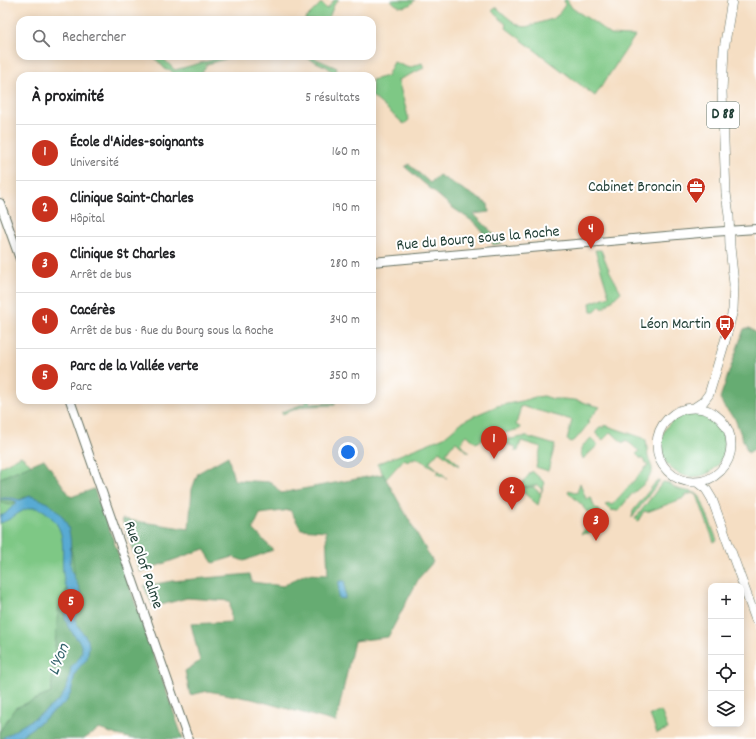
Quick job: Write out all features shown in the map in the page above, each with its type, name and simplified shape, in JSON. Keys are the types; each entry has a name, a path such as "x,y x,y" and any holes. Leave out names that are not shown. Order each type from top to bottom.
{"main road":[{"name":"D 88","path":"730,231 726,193 722,92 724,49 732,0"},
{"path":"0,203 16,248"},
{"name":"Rue du Bourg sous la Roche","path":"376,262 756,229"},
{"path":"694,408 703,402 709,394 733,310 734,284 730,231"},
{"path":"709,394 713,414"},
{"name":"Rue Olof Palme","path":"71,404 188,739"},
{"path":"694,408 713,414 720,419 730,436 731,446 729,457 725,464 720,471 713,476 697,482 684,480 672,475 665,468 657,450 659,432 664,423 672,415 682,410 694,408"},
{"path":"712,499 711,485 713,476"},
{"path":"697,482 706,489 712,499 756,620"}],"green space":[{"path":"334,0 339,0 334,5 330,16 308,16 321,3 327,9"},
{"path":"391,0 415,0 409,5 403,7 397,5"},
{"path":"564,0 567,0 572,8 611,35 635,36 595,96 506,28 507,25 492,11 496,7 518,25 526,27 557,16 565,5"},
{"path":"157,60 165,60 175,70 211,60 222,60 207,64 202,72 172,72 169,69 167,71"},
{"path":"312,60 319,60 337,68 336,72 333,72 327,67"},
{"path":"394,62 409,68 422,63 424,68 398,80 409,120 404,124 376,100 376,79 387,76"},
{"path":"409,164 430,183 439,175 488,204 489,212 474,214 503,243 493,245 491,239 484,234 475,223 453,208 405,167"},
{"path":"595,250 601,250 610,272 621,292 603,309 600,306 595,311 591,311 590,303 609,296"},
{"path":"750,328 756,333 756,448 748,453 735,419 724,407 720,398 744,329"},
{"path":"544,396 553,399 575,400 600,407 587,422 589,423 577,438 571,442 567,440 572,420 521,406 516,425 520,427 520,429 489,437 476,443 467,435 464,437 461,444 469,453 456,442 451,446 446,453 460,465 459,466 439,451 429,462 447,478 437,474 439,471 415,457 414,459 410,459 408,461 404,459 386,479 377,464 444,437 462,422 497,406"},
{"path":"303,404 335,404 304,406 282,414 282,412"},
{"path":"693,413 711,419 719,427 725,445 719,463 711,471 693,477 675,471 667,463 661,445 667,427 675,419"},
{"path":"605,425 646,440 648,457 652,468 652,472 645,483 631,495 618,511 610,510 605,505 608,503 612,505 648,465 636,454 639,451 626,440 623,443 611,432 603,440 596,434 601,426 603,428"},
{"path":"528,437 555,445 548,471 536,467 541,447 521,441 518,451 515,451 516,447 503,443 502,445 493,445 499,441"},
{"path":"591,438 598,445 583,459 581,449 583,445"},
{"path":"21,456 71,497 96,725 0,739 0,467"},
{"path":"228,456 234,480 271,482 281,493 383,474 433,562 419,578 388,637 354,641 336,722 252,699 208,691 190,695 185,671 200,661 191,624 231,622 230,601 187,598 153,607 144,586 172,581 250,574 252,582 283,586 305,574 328,575 326,531 301,529 290,510 260,514 253,529 273,550 244,561 233,557 213,563 204,549 140,572 122,519 189,529 192,489 198,473"},
{"path":"44,459 71,497 94,489 183,739 133,739 99,729 84,739 0,739 0,731 15,708 51,693 58,610 74,571 69,533 55,509 25,497 10,505 0,503 0,478"},
{"path":"532,471 545,483 541,493 542,489 537,485 519,487"},
{"path":"660,480 632,518 633,511 655,483"},
{"path":"663,482 678,489 693,492 700,497 717,540 714,542 697,495 693,493 647,512 644,511 638,521 635,519"},
{"path":"580,483 586,499 591,497 594,506 605,517 595,529 585,534 581,534 596,517 590,511 588,513 583,506 568,492 569,490 577,493"},
{"path":"533,487 541,494 538,505 518,488"},
{"path":"661,711 668,729 657,733 650,715"}],"water":[{"path":"30,496 49,504 60,513 67,525 70,540 71,568 82,597 82,602 75,619 88,640 89,647 87,659 75,674 71,693 66,702 16,739 1,739 41,714 59,700 68,684 71,667 80,657 82,650 80,643 68,627 65,618 65,613 72,597 64,582 62,538 56,523 43,511 31,508 0,523 0,516 5,514 17,502 0,498 13,498 20,500"},
{"path":"339,581 345,581 345,599 338,598"}],"place":[{"name":"Cabinet Broncin","path":"696,204"},
{"name":"Cacérès","path":"591,249"},
{"name":"Léon Martin","path":"725,341"},
{"name":"École d'Aides-soignants","path":"494,459"},
{"name":"Clinique Saint-Charles","path":"512,510"},
{"name":"Clinique St Charles","path":"596,541"},
{"name":"Parc de la Vallée verte","path":"71,622"}],"water label":[{"name":"L'Yon","path":"60,660"}]}
